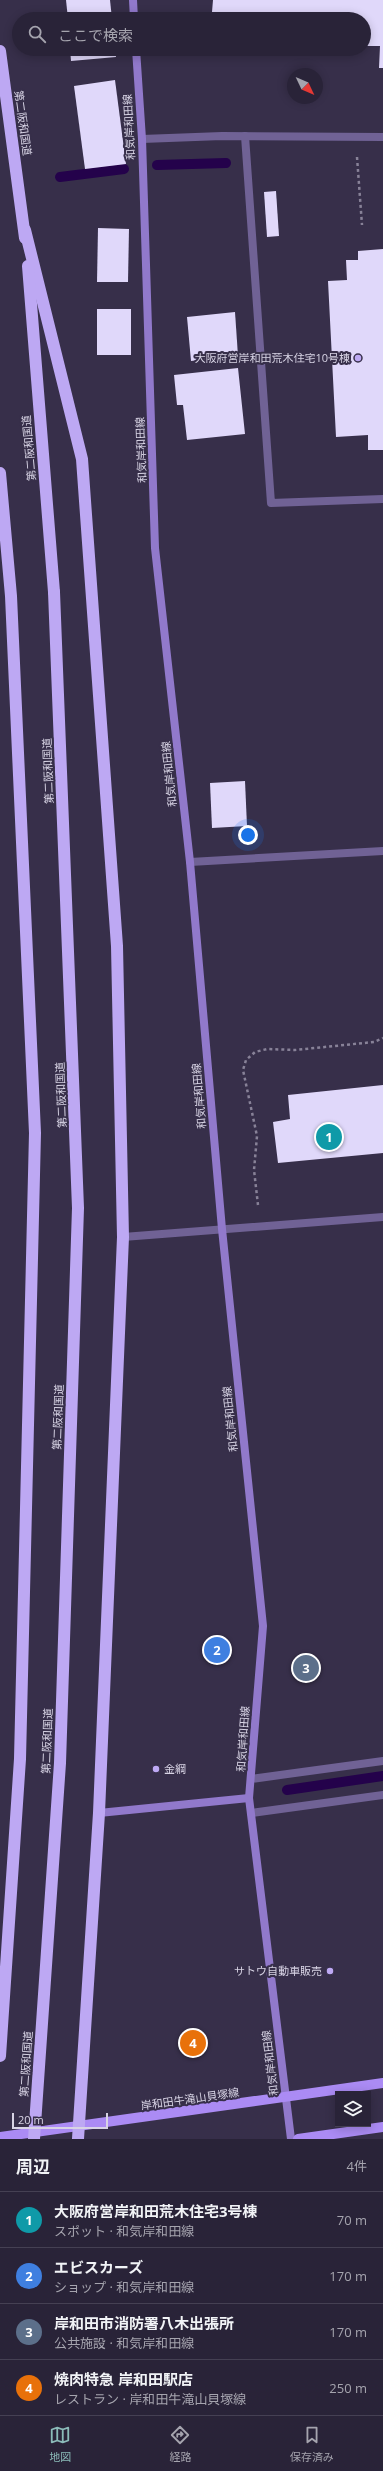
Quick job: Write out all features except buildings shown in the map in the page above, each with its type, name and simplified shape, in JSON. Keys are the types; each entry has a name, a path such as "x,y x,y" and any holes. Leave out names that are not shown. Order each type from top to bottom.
{"highway":[{"name":"第二阪和国道","path":"0,51 25,230 54,592 78,1208 60,1763 34,2139"},
{"path":"25,230 82,459 117,946 123,1237 99,1813 80,2127 78,2139"},
{"path":"0,473 11,596 35,1134 20,1759 0,2056"}],"main road":[{"path":"133,0 134,12"},
{"name":"和気岸和田線","path":"136,56 142,139 155,548 190,862 222,1229 263,1626 249,1798 291,2139"},
{"path":"99,1813 249,1798"},
{"name":"岸和田牛滝山貝塚線","path":"0,2137 80,2127 383,2082"},
{"path":"298,2139 383,2127"}],"street":[{"path":"142,139 245,136 383,137"},
{"path":"245,136 272,503 383,498"},
{"path":"190,862 383,851"},
{"path":"123,1237 383,1216"},
{"path":"251,1779 383,1761"},
{"path":"251,1813 383,1795"}],"path":[{"path":"356,137 362,225"},
{"path":"261,1226 254,1170 257,1136 243,1070 246,1060 256,1052 267,1049 295,1050 374,1042 383,1038"}],"waterway":[{"path":"157,165 226,163"},
{"path":"60,177 124,169"},
{"path":"287,1790 383,1776"}],"place":[{"name":"大阪府営岸和田荒木住宅10号棟","path":"358,358"},
{"name":"大阪府営岸和田荒木住宅3号棟","path":"329,1137"},
{"name":"エビスカーズ","path":"217,1650"},
{"name":"岸和田市消防署八木出張所","path":"306,1668"},
{"name":"金綱","path":"156,1769"},
{"name":"サトウ自動車販売","path":"330,1971"},
{"name":"焼肉特急 岸和田駅店","path":"193,2043"}]}
